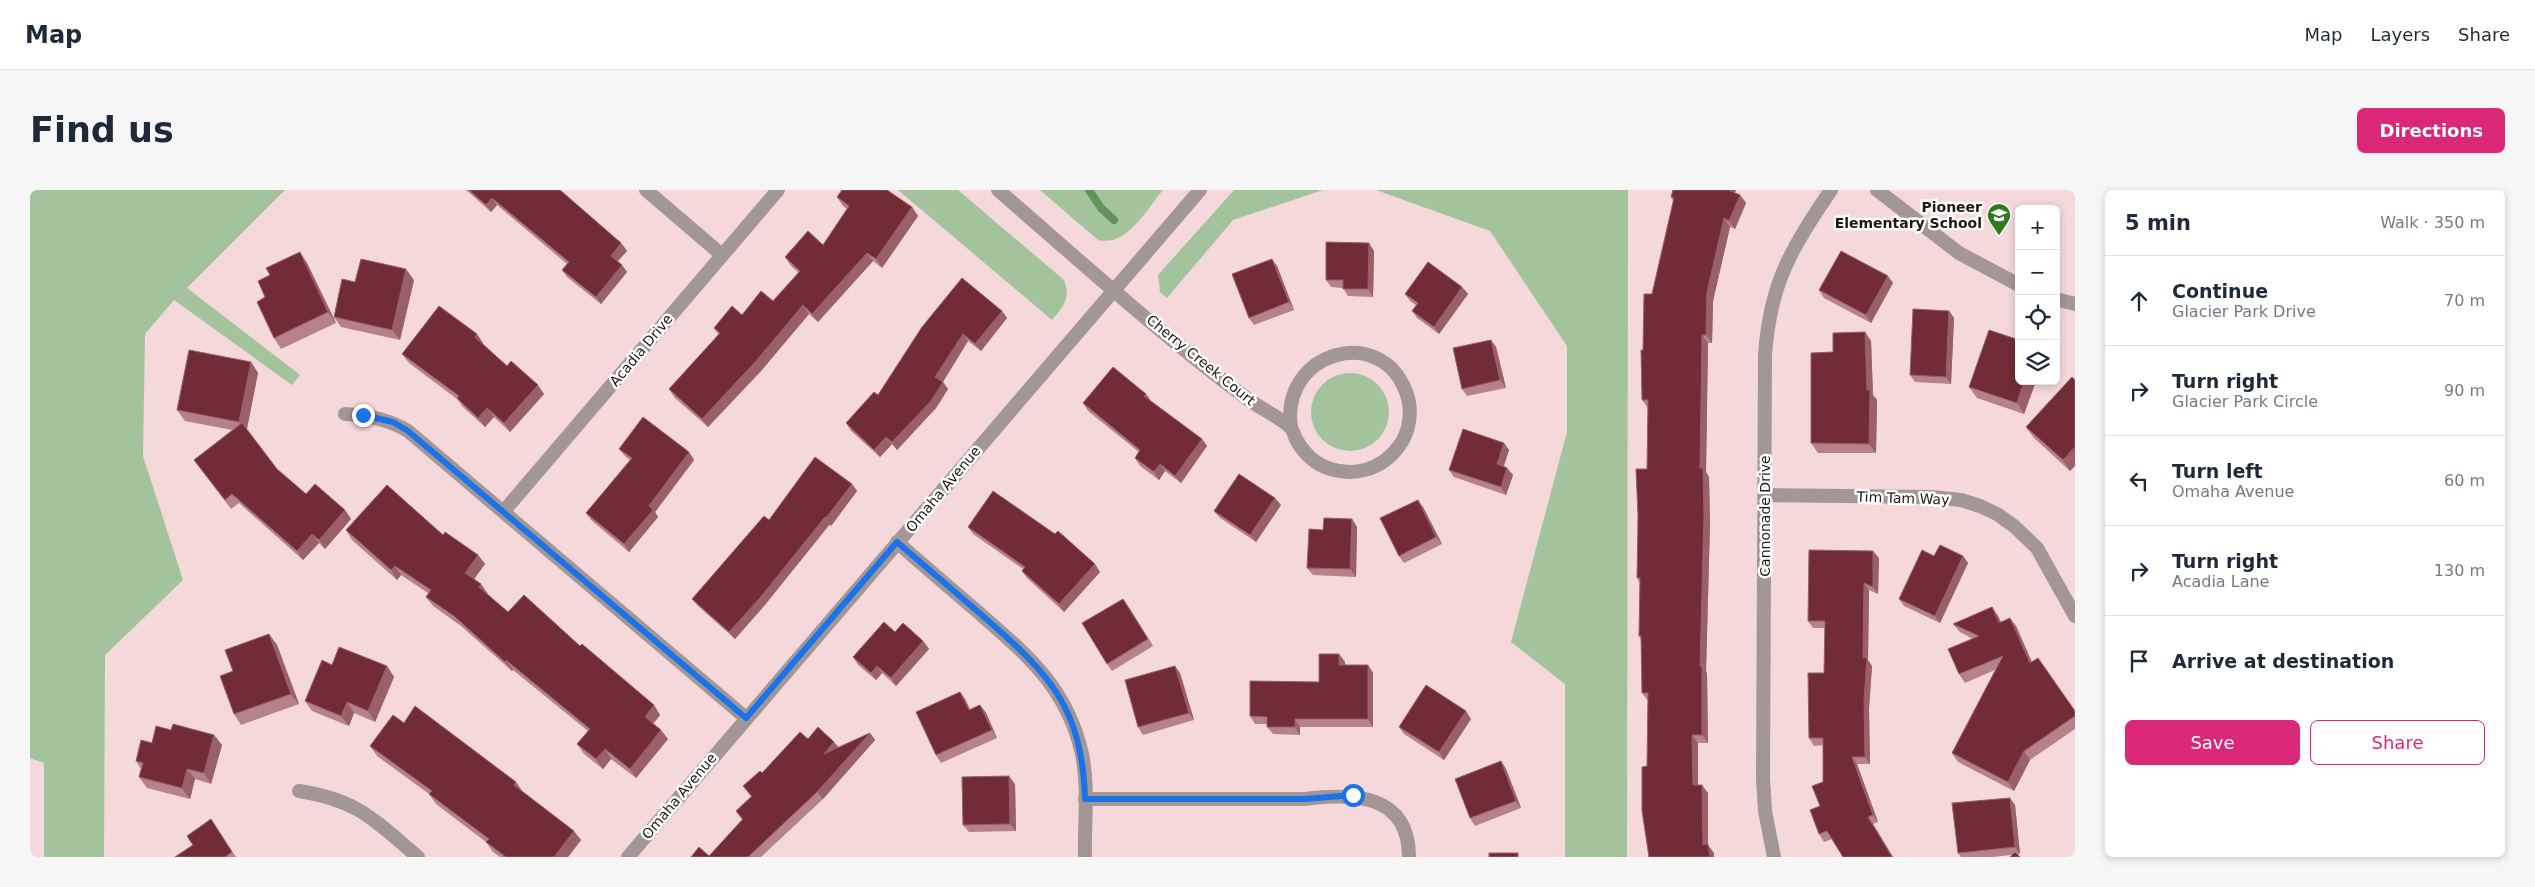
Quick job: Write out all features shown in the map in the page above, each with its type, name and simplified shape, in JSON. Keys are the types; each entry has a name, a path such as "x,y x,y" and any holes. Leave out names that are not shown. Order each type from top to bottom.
{"street":[{"path":"646,190 722,255"},
{"name":"Acadia Drive","path":"504,511 778,190"},
{"name":"Cherry Creek Court","path":"998,190 1245,398 1291,427"},
{"name":"Omaha Avenue","path":"628,857 1200,190"},
{"name":"Cannonade Drive","path":"1774,857 1765,811 1763,779 1765,355 1767,322 1773,296 1786,261 1832,190"},
{"path":"1877,190 1960,253 2015,283"},
{"path":"2060,300 2075,304"},
{"path":"1355,353 1377,359 1395,373 1406,392 1410,418 1402,443 1394,453 1373,468 1348,472 1322,466 1302,450 1291,427 1290,404 1297,383 1312,366 1332,355 1355,353"},
{"path":"345,414 363,415 393,422 408,431 746,718"},
{"name":"Tim Tam Way","path":"1765,495 1932,497 1962,500 1980,506 1997,514 2014,526 2037,548 2075,616"},
{"path":"897,542 1030,658 1053,686 1069,715 1082,754 1085,799 1084,857"},
{"path":"299,791 338,799 354,806 368,815 418,857"},
{"path":"1085,799 1305,799 1353,795 1367,797 1380,803 1398,820 1406,837 1409,857"}],"green space":[{"path":"30,190 285,190 187,288 300,375 292,385 174,300 145,334 143,456 183,580 105,655 104,857 44,857 44,763 30,758"},
{"path":"898,190 958,190 1064,280 1067,292 1065,302 1060,311 1052,320"},
{"path":"1040,190 1163,190 1127,233 1108,241 1098,240"},
{"path":"1234,190 1323,190 1233,220 1167,298 1160,292 1158,275"},
{"path":"1376,190 1628,190 1627,857 1565,857 1565,684 1511,642 1567,432 1567,346 1490,231"},
{"path":"1350,373 1365,376 1377,385 1386,397 1389,412 1386,427 1377,439 1365,448 1350,451 1335,448 1323,439 1314,427 1311,412 1314,397 1323,385 1335,376"}],"building":[{"path":"469,190 560,190 621,243 611,256 622,265 596,297 562,270 569,262 492,198 486,205"},
{"path":"842,190 887,190 912,207 876,259 867,253 812,314 803,305 755,362 702,419 669,389 720,333 714,328 732,306 742,315 761,291 773,301 800,271 785,257 808,231 823,245 849,206 837,197"},
{"path":"1673,190 1728,190 1740,195 1729,221 1724,218 1707,292 1706,335 1702,335 1700,468 1703,468 1704,515 1700,666 1702,666 1702,735 1692,735 1693,785 1702,785 1703,845 1708,844 1710,857 1649,857 1642,811 1642,767 1647,766 1648,693 1642,693 1641,636 1639,636 1640,578 1637,578 1638,516 1636,469 1647,469 1648,400 1642,400 1641,350 1643,350 1644,294 1652,294 1674,198 1671,197"},
{"path":"1326,242 1369,243 1368,289 1343,289 1343,280 1326,280"},
{"path":"1841,251 1888,276 1866,315 1819,290"},
{"path":"300,252 328,312 274,338 257,302 265,297 258,281 270,275 266,268"},
{"path":"361,259 406,269 392,330 334,317 342,279 355,282"},
{"path":"1272,259 1289,302 1249,318 1232,274"},
{"path":"1428,262 1462,287 1434,327 1412,311 1418,303 1405,294"},
{"path":"962,278 1002,311 975,344 963,334 935,377 943,382 931,401 892,442 886,437 874,450 846,423 874,392 878,395 922,327"},
{"path":"439,306 477,334 475,337 507,366 511,361 538,385 504,423 487,408 478,418 457,398 459,396 402,354"},
{"path":"1913,309 1949,311 1946,377 1910,375"},
{"path":"1989,330 2015,339 2015,385 2023,385 2017,403 1969,387"},
{"path":"1865,332 1867,390 1870,390 1869,444 1811,443 1811,353 1833,352 1833,333"},
{"path":"1491,340 1500,380 1462,389 1453,348"},
{"path":"189,350 251,362 239,422 177,410"},
{"path":"1113,367 1146,394 1144,396 1202,439 1175,476 1160,464 1154,472 1135,458 1140,450 1083,403"},
{"path":"2072,377 2075,380 2075,447 2063,460 2026,427"},
{"path":"643,417 689,452 649,506 653,510 624,544 586,513 632,458 619,449"},
{"path":"242,423 277,469 306,494 315,484 345,510 319,540 312,534 297,551 232,494 225,500 194,460"},
{"path":"1463,429 1504,443 1497,464 1507,468 1501,487 1449,470"},
{"path":"815,457 852,484 759,599 729,632 692,599 764,516 769,520"},
{"path":"1239,474 1275,498 1250,535 1214,511"},
{"path":"387,485 443,535 445,532 478,555 465,573 481,584 479,587 508,612 524,595 580,646 582,644 654,705 645,717 661,730 630,769 605,749 596,759 577,744 590,729 506,660 505,662 454,616 426,597 431,590 395,566 391,570 346,530"},
{"path":"993,491 1055,534 1058,531 1095,564 1059,604 1022,571 1025,567 968,527"},
{"path":"1418,500 1436,537 1399,556 1380,518"},
{"path":"1324,518 1352,519 1350,569 1307,568 1309,529 1323,530"},
{"path":"1940,545 1963,556 1935,616 1899,599 1922,550 1934,556"},
{"path":"1809,550 1873,551 1873,587 1864,583 1863,658 1867,658 1864,700 1865,757 1852,757 1873,815 1868,817 1892,857 1843,857 1827,831 1819,834 1810,810 1820,806 1812,786 1823,782 1823,738 1809,738 1808,673 1824,673 1825,621 1808,621"},
{"path":"1123,599 1148,639 1107,664 1082,623"},
{"path":"1992,607 1999,623 2010,618 2030,663 2038,658 2075,711 2075,716 2024,751 2008,782 1952,753 2003,656 1959,674 1948,649 1979,636 1953,624"},
{"path":"884,622 895,632 903,623 923,641 891,678 877,666 871,673 853,657"},
{"path":"269,634 291,694 234,714 220,676 233,671 225,650"},
{"path":"339,647 387,666 368,711 347,702 341,716 305,701 322,660 332,665"},
{"path":"1319,654 1339,654 1339,665 1368,665 1368,719 1295,719 1295,727 1267,727 1267,717 1250,716 1250,681 1319,682"},
{"path":"1175,666 1189,713 1138,727 1125,680"},
{"path":"1426,685 1466,711 1439,752 1399,727"},
{"path":"960,692 969,710 980,705 992,730 936,755 916,712"},
{"path":"415,706 516,782 514,785 574,831 554,857 506,857 486,842 489,839 429,794 432,791 370,746 393,715 404,723"},
{"path":"173,724 214,735 204,773 187,769 182,788 139,777 143,763 136,761 141,740 152,743 156,726 171,730"},
{"path":"818,727 834,742 824,754 870,733 817,792 748,857 691,857 699,847 709,856 743,819 736,811 752,796 743,786 760,771 762,773 800,732 808,739"},
{"path":"1501,761 1516,801 1470,818 1455,779"},
{"path":"1009,776 1010,824 963,825 962,777"},
{"path":"2010,798 2015,847 1958,853 1952,803"},
{"path":"211,819 232,852 225,857 175,857 193,845 187,836"},
{"path":"2015,852 2020,857 2010,857"},
{"path":"1489,853 1518,853 1518,857 1489,857"}],"waterway":[{"path":"1089,190 1101,208 1114,220"}],"place":[{"name":"Pioneer Elementary School","path":"1999,236"}],"route":[{"path":"363,415 393,422 408,431 746,718 897,542 1030,658 1053,686 1069,715 1082,754 1085,799 1305,799 1353,795"}]}
